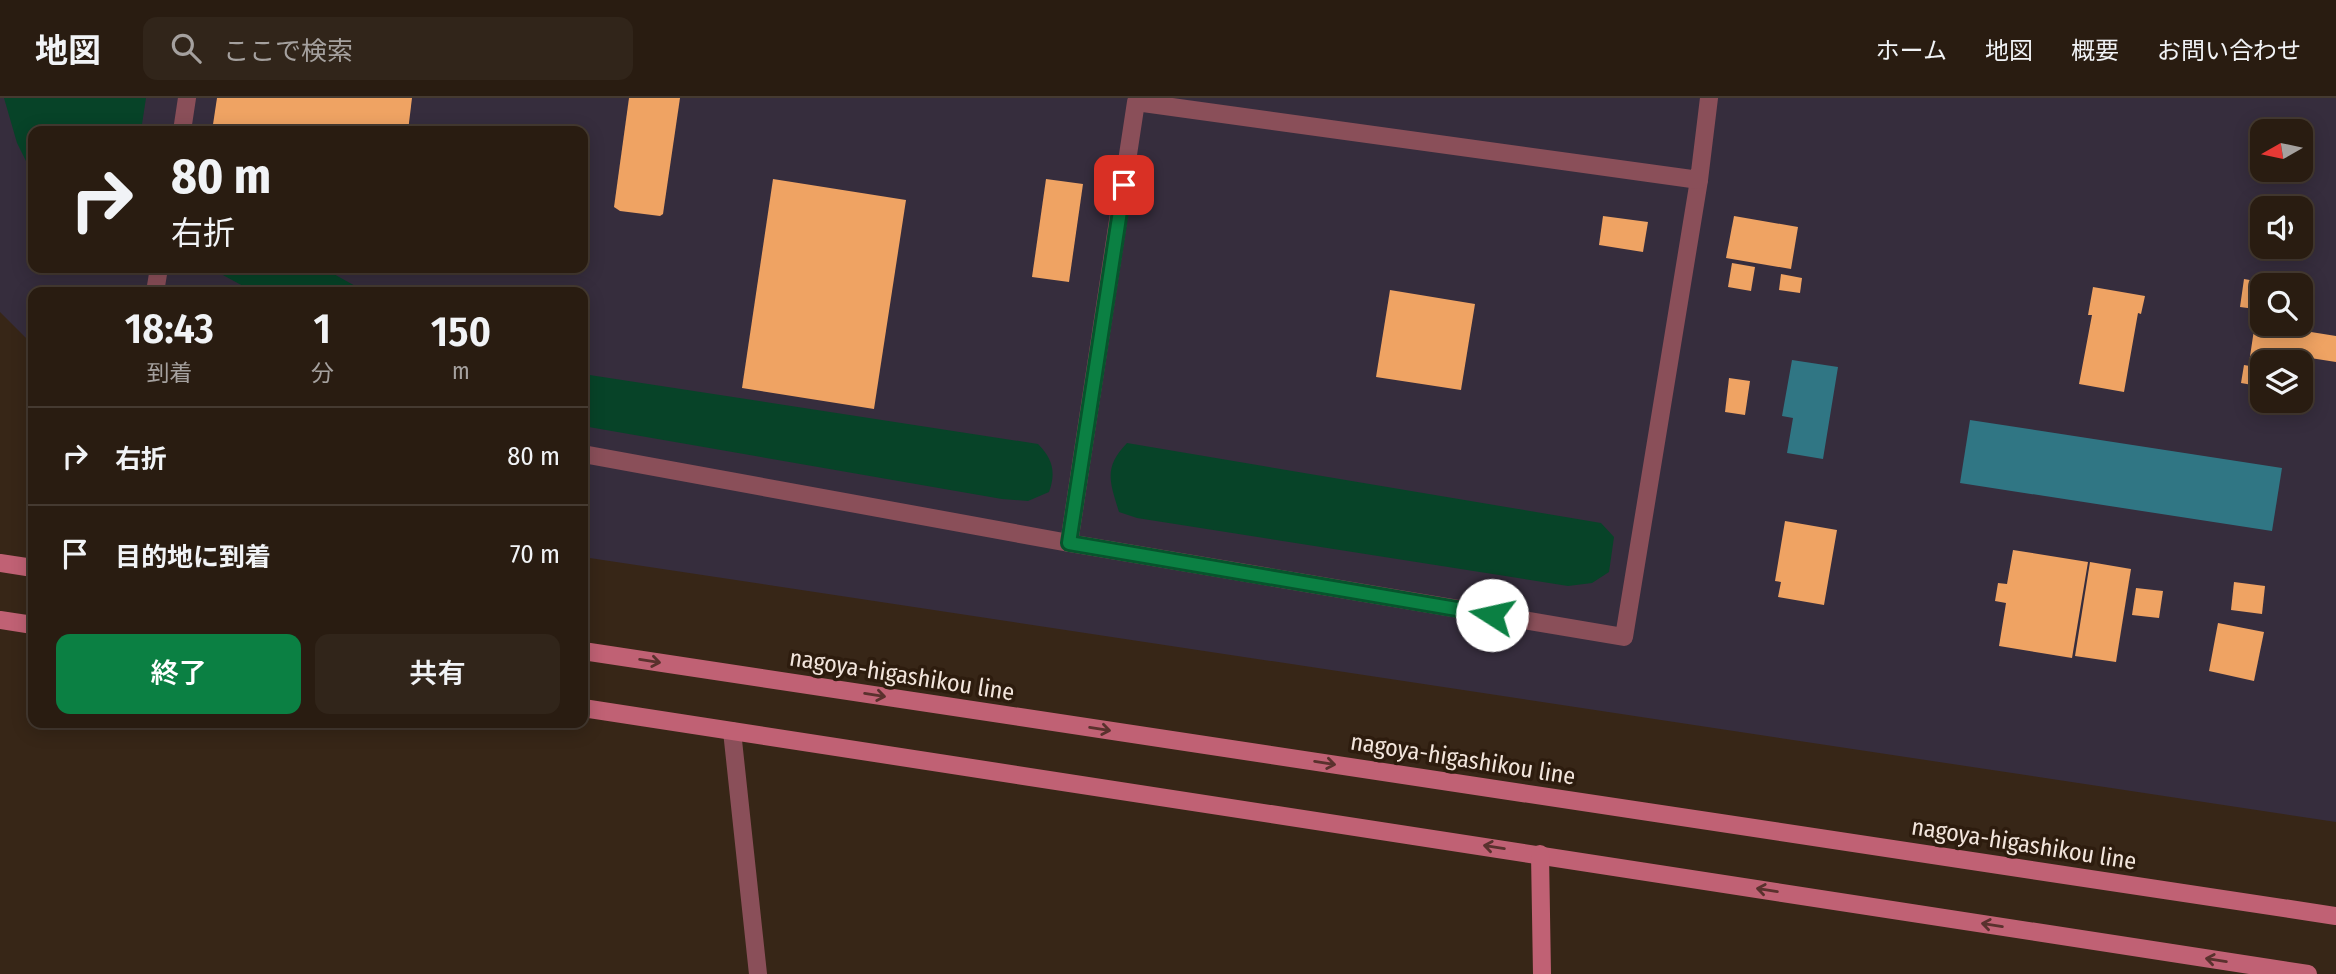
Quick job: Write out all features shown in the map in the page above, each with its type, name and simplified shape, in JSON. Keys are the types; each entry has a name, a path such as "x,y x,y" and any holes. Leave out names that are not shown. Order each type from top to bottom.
{"main road":[{"path":"0,563 28,567"},
{"path":"0,620 28,624"},
{"name":"nagoya-higashikou line","path":"588,652 2336,916"},
{"path":"588,710 2308,974"},
{"path":"1540,854 1542,974"}],"street":[{"path":"183,126 187,98"},
{"path":"588,455 1069,543 1624,637 1710,98"},
{"path":"1069,543 1137,100 1699,180"},
{"path":"732,731 758,974"}],"shaded area":[{"path":"0,98 2336,98 2336,822 588,558 588,287 28,287 28,340 0,312"}],"green space":[{"path":"4,98 146,98 142,126 28,126 28,165 17,143"},
{"path":"219,273 332,273 357,287 245,287"},
{"path":"588,375 1038,444 1047,455 1053,472 1049,492 1028,501 1002,499 588,427"},
{"path":"1127,443 1601,523 1614,537 1609,572 1592,583 1568,586 1137,518 1119,512 1111,484 1114,460"}],"water":[{"path":"1792,360 1838,367 1823,459 1787,453 1793,418 1782,416"},
{"path":"1970,420 2282,468 2272,531 1960,483"}],"building":[{"path":"217,98 412,98 409,126 213,126"},
{"path":"629,98 680,98 663,214 660,216 620,211 614,207"},
{"path":"773,179 906,200 874,409 742,388"},
{"path":"1046,179 1083,184 1069,282 1032,277"},
{"path":"1603,216 1648,222 1643,252 1599,245"},
{"path":"1734,216 1798,227 1791,269 1726,258"},
{"path":"1732,263 1755,267 1751,291 1728,287"},
{"path":"1781,274 1802,278 1800,293 1779,290"},
{"path":"2244,279 2250,280 2250,308 2240,307"},
{"path":"2093,287 2145,296 2141,314 2138,313 2124,392 2079,384 2092,315 2088,315"},
{"path":"1390,290 1475,304 1461,390 1376,377"},
{"path":"2313,332 2336,336 2336,362 2313,358 2313,350 2251,350 2253,336 2313,336"},
{"path":"2244,365 2250,366 2250,385 2241,383"},
{"path":"1729,378 1750,381 1745,415 1725,412"},
{"path":"1785,521 1837,530 1824,605 1778,597 1781,582 1775,581"},
{"path":"2013,550 2088,562 2072,658 1999,646 2006,603 1995,601 1998,583 2007,584"},
{"path":"2090,562 2131,569 2116,662 2075,656"},
{"path":"2234,582 2265,586 2262,614 2231,610"},
{"path":"2136,588 2163,591 2159,618 2132,615"},
{"path":"2218,623 2264,632 2254,681 2209,671"}],"route":[{"path":"1124,185 1069,543 1492,615"}]}
